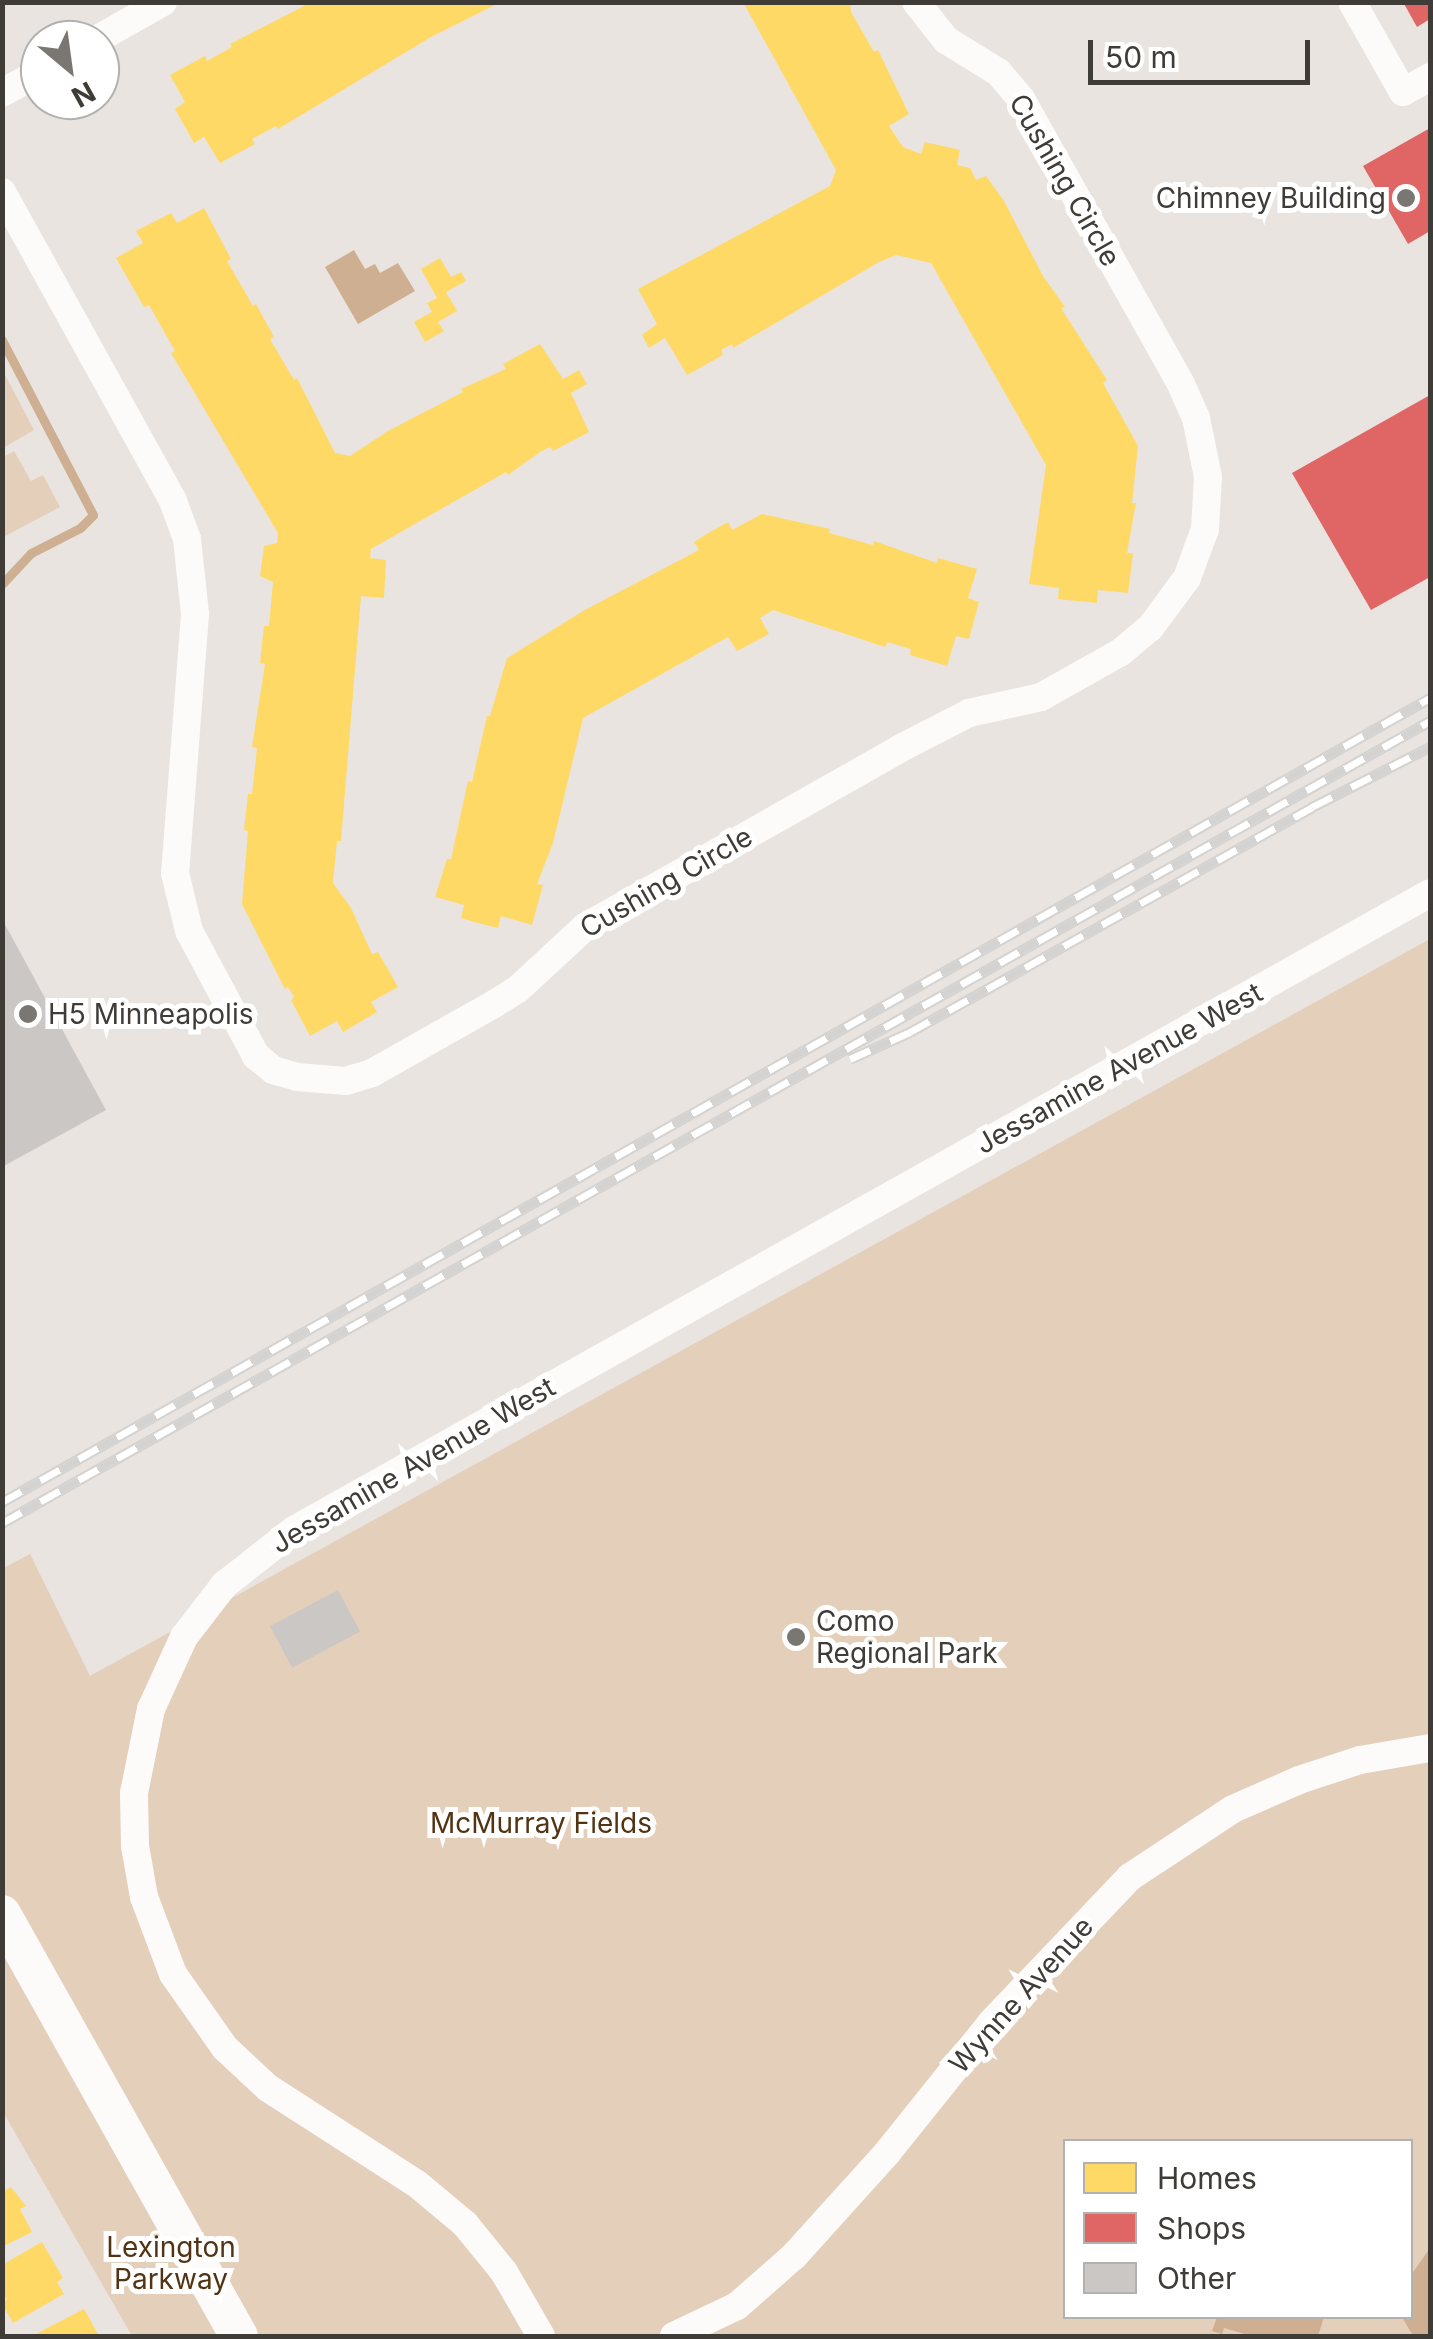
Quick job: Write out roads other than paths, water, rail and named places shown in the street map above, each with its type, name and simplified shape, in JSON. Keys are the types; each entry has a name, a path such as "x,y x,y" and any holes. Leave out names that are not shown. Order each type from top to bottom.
{"main road":[{"path":"2,1914 240,2336"}],"street":[{"path":"120,26 163,2"},
{"name":"Cushing Circle","path":"2,192 172,501 186,539 194,614 176,873 189,931 256,1056 273,1070 297,1078 346,1081 372,1072 494,1004 518,989 585,926 899,748 969,714 1042,697 1121,652 1150,628 1188,578 1205,529 1209,491 1205,450 1181,384 1022,99 998,72 946,40 916,2"},
{"path":"1352,2 1403,92 1430,77"},
{"name":"Jessamine Avenue West","path":"541,2336 504,2272 465,2224 417,2184 268,2088 225,2048 173,1974 144,1896 134,1793 151,1709 184,1636 224,1585 252,1558 294,1530 1430,893"},
{"name":"Wynne Avenue","path":"674,2336 737,2306 794,2256 887,2153 991,2023 1130,1877 1232,1809 1299,1780 1360,1760 1430,1748"}],"waterway":[{"path":"2,340 93,515 80,528 31,553 2,584"}],"railway":[{"path":"2,1502 1430,698"},
{"path":"2,1523 1430,721"},
{"path":"850,1059 910,1032 1312,807 1430,747"}],"place":[{"name":"Chimney Building","path":"1406,198"},
{"name":"H5 Minneapolis","path":"28,1014"},
{"name":"Como Regional Park","path":"796,1637"}],"park label":[{"name":"McMurray Fields","path":"541,1823"},
{"name":"Lexington Parkway","path":"171,2263"}]}
